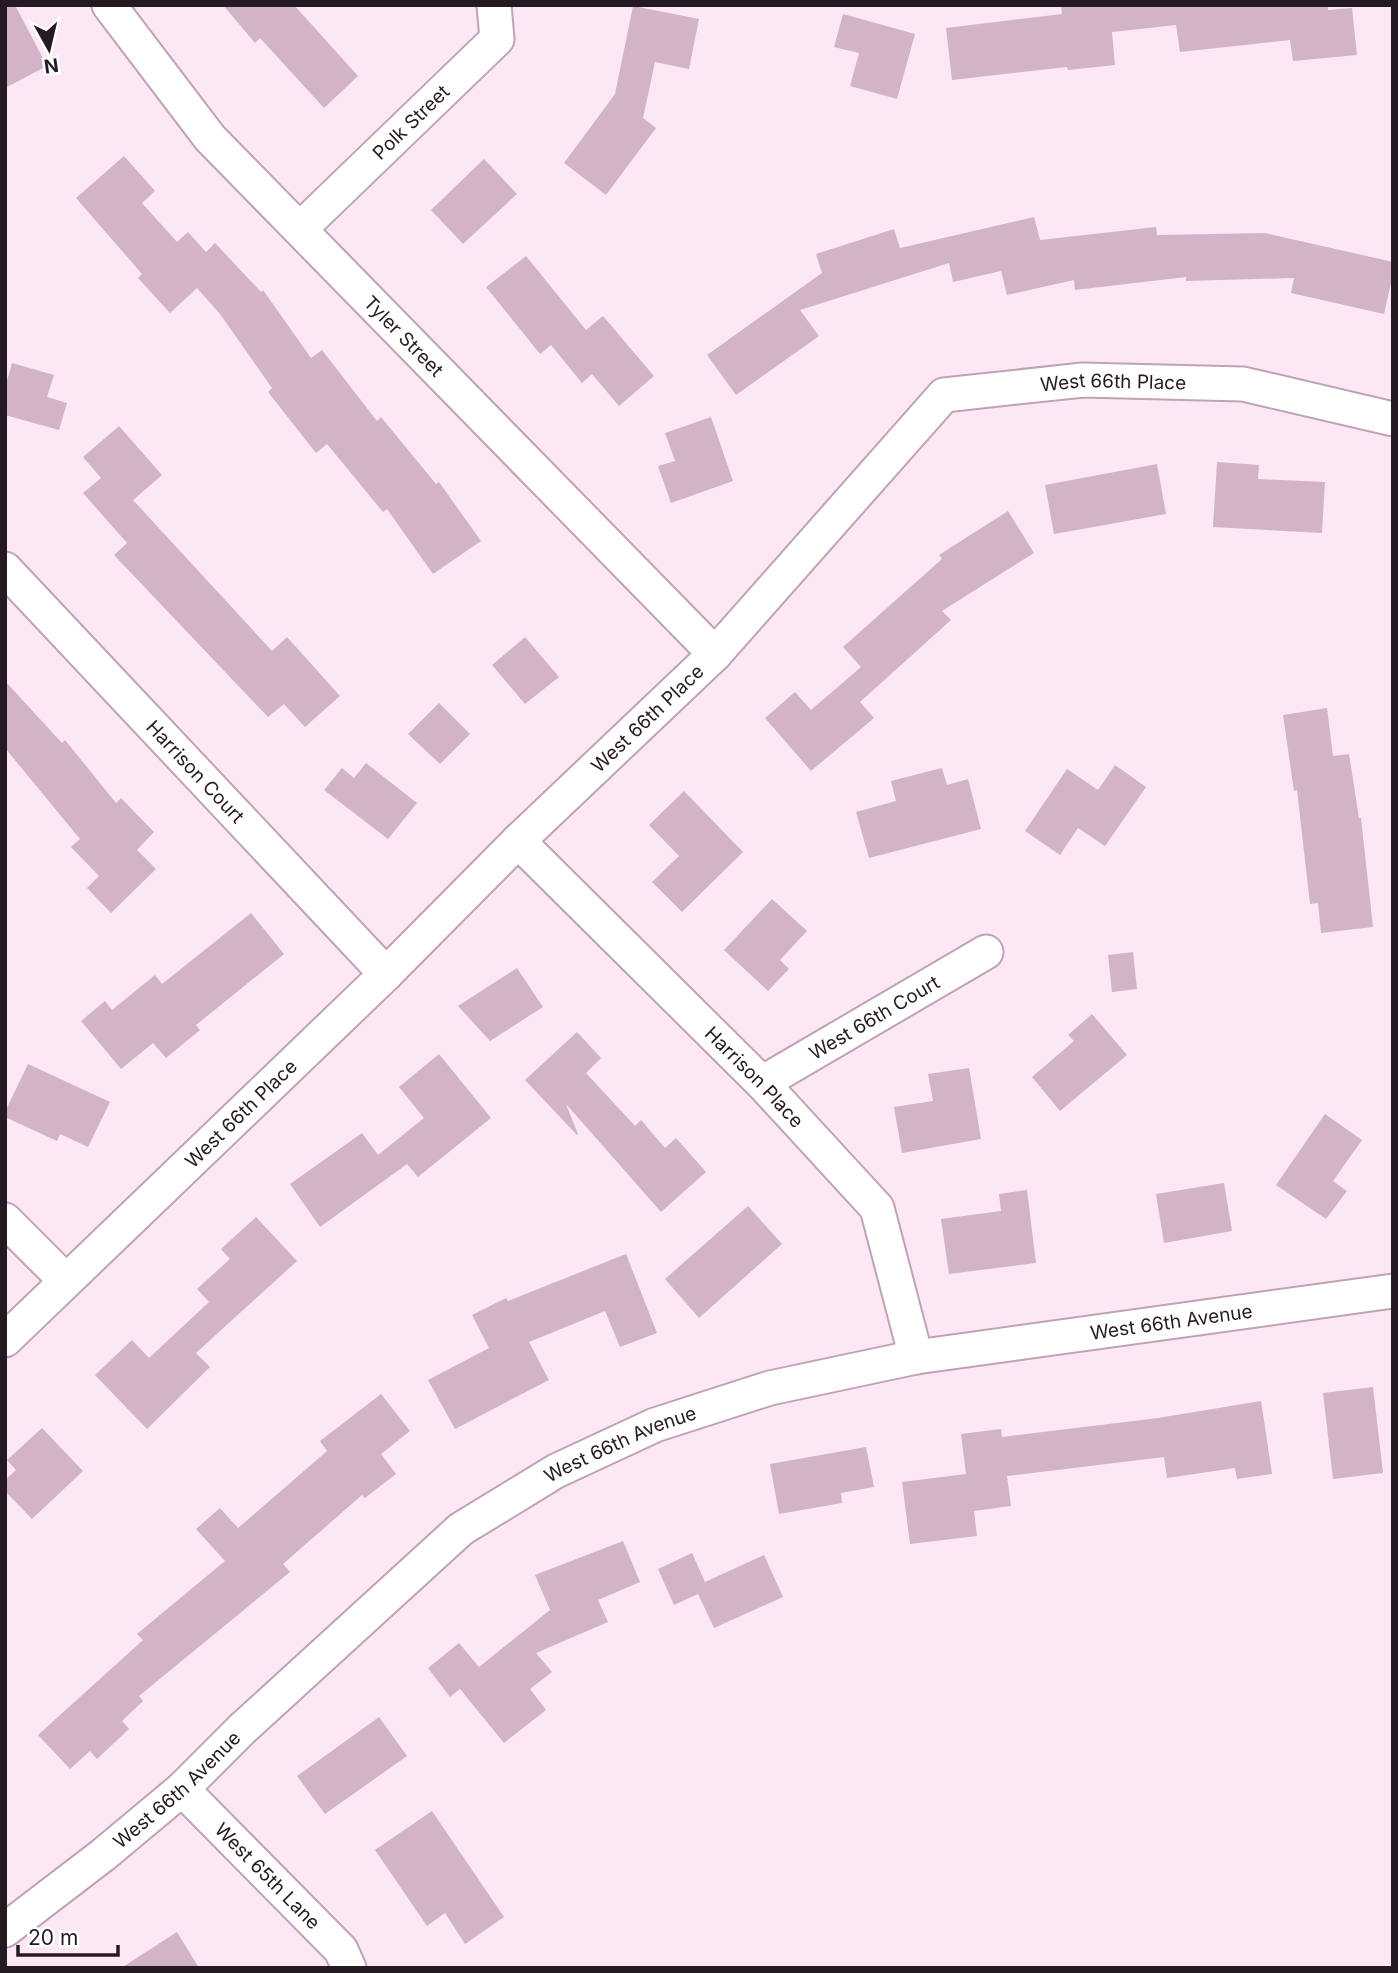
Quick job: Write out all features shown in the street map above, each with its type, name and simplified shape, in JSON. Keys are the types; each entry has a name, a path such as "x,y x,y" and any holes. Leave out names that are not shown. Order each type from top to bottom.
{"street":[{"name":"Tyler Street","path":"109,5 210,138 715,654"},
{"name":"Polk Street","path":"300,229 497,39 494,5"},
{"name":"West 66th Place","path":"5,1340 386,974 518,841 715,654 944,395 1083,380 1243,384 1393,419"},
{"name":"Harrison Court","path":"5,569 386,974"},
{"name":"Harrison Place","path":"518,841 762,1083 877,1208 916,1357"},
{"name":"West 66th Court","path":"762,1083 986,952"},
{"path":"5,1220 66,1281"},
{"name":"West 66th Avenue","path":"5,1930 103,1855 182,1789 242,1729 461,1529 556,1471 655,1425 770,1388 916,1357 1393,1291"},
{"name":"West 65th Lane","path":"182,1789 341,1950 349,1968"}],"building":[{"path":"5,5 15,5 47,66 5,88"},
{"path":"223,5 294,5 358,76 324,108 260,38 255,43"},
{"path":"1061,5 1328,5 1328,10 1352,8 1357,55 1293,61 1290,40 1180,52 1176,25 1112,32 1115,65 1068,70 1067,67 952,80 946,28 1062,14"},
{"path":"633,6 699,19 689,69 655,62 643,118 656,128 606,195 564,163 615,94"},
{"path":"843,14 915,34 897,99 850,86 859,53 834,47"},
{"path":"124,156 155,191 142,203 177,242 188,232 206,252 215,243 261,292 263,290 311,358 322,350 377,421 381,417 436,484 439,482 481,541 433,574 387,509 383,512 327,444 316,453 268,392 272,388 220,314 197,288 170,313 138,278 142,274 76,198"},
{"path":"484,159 517,194 463,244 431,210"},
{"path":"1034,217 1040,240 1156,227 1157,235 1265,233 1393,262 1393,274 1384,314 1291,293 1294,278 1186,281 1186,277 1075,290 1074,280 1007,295 1001,271 953,282 949,263 800,310 819,336 736,395 707,355 822,273 816,254 894,229 900,248"},
{"path":"526,256 586,330 603,316 654,376 619,406 592,374 582,383 551,345 540,354 486,287"},
{"path":"12,363 54,375 47,397 67,403 59,430 5,415 5,388"},
{"path":"711,417 733,481 671,503 658,466 675,461 665,433"},
{"path":"119,426 162,475 133,500 272,651 287,637 340,696 305,727 284,704 268,717 114,555 127,543 83,493 101,478 83,457"},
{"path":"1217,462 1259,465 1258,479 1325,482 1322,533 1213,527"},
{"path":"1157,464 1166,514 1054,534 1045,485"},
{"path":"1008,511 1034,553 942,611 951,620 860,702 874,718 811,771 765,718 795,692 811,710 861,667 843,647 942,559 939,555"},
{"path":"525,637 559,677 525,704 492,665"},
{"path":"5,681 62,743 65,740 116,803 121,798 154,832 137,850 156,869 111,913 87,888 99,876 71,847 80,839 5,748"},
{"path":"439,703 470,734 440,764 408,734"},
{"path":"1327,708 1333,756 1349,754 1361,818 1373,927 1321,933 1318,903 1310,904 1297,790 1294,791 1283,715"},
{"path":"366,763 417,803 388,839 324,790 342,768 354,778"},
{"path":"1115,765 1146,787 1105,846 1078,828 1060,855 1025,831 1067,769 1098,790"},
{"path":"942,768 947,785 968,779 981,829 869,858 856,812 896,801 891,781"},
{"path":"684,791 743,852 682,912 652,882 679,856 649,825"},
{"path":"772,899 807,931 780,960 789,969 768,991 724,950"},
{"path":"251,913 284,954 196,1025 200,1030 166,1058 153,1043 121,1069 81,1021 105,1001 112,1010 155,975 162,984"},
{"path":"1133,952 1137,989 1112,992 1108,955"},
{"path":"517,968 543,1007 490,1041 458,1006"},
{"path":"1092,1014 1127,1055 1060,1111 1032,1077 1074,1041 1068,1035"},
{"path":"577,1032 601,1058 586,1073 635,1126 641,1120 665,1148 676,1138 706,1172 661,1212 566,1104 577,1135 525,1080"},
{"path":"439,1054 491,1118 418,1177 407,1164 320,1227 290,1184 362,1133 378,1155 424,1118 399,1087"},
{"path":"28,1064 110,1102 88,1147 60,1134 57,1141 5,1117"},
{"path":"969,1068 981,1139 902,1153 894,1107 933,1101 928,1074"},
{"path":"1325,1114 1362,1140 1333,1181 1347,1191 1326,1219 1276,1185"},
{"path":"1224,1183 1232,1231 1164,1243 1156,1194"},
{"path":"1027,1190 1036,1263 949,1274 941,1219 1001,1211 999,1194"},
{"path":"748,1206 782,1244 699,1318 665,1279"},
{"path":"256,1217 297,1261 196,1353 210,1367 147,1429 95,1375 132,1340 149,1358 209,1302 197,1289 230,1259 221,1249"},
{"path":"626,1254 657,1333 620,1347 605,1311 529,1342 549,1380 455,1429 428,1380 489,1348 472,1315 506,1298 508,1301"},
{"path":"1373,1387 1383,1473 1333,1479 1323,1393"},
{"path":"381,1394 410,1431 381,1454 396,1474 365,1498 362,1495 283,1564 290,1572 139,1696 143,1701 122,1721 129,1729 97,1759 90,1751 70,1769 38,1735 143,1640 137,1634 225,1561 196,1529 220,1508 238,1528 327,1451 320,1441"},
{"path":"1261,1401 1272,1474 1237,1479 1235,1468 1167,1478 1164,1457 1007,1476 1011,1506 974,1511 977,1536 910,1544 902,1482 966,1474 961,1434 1001,1429 1002,1437 1158,1418"},
{"path":"42,1428 83,1471 32,1519 5,1491 5,1480 16,1470 7,1460"},
{"path":"866,1447 874,1487 841,1493 842,1503 779,1514 770,1464"},
{"path":"623,1541 640,1582 598,1600 608,1622 536,1653 552,1672 530,1689 546,1710 504,1743 460,1689 450,1697 428,1668 459,1643 479,1667 550,1610 535,1575"},
{"path":"692,1553 705,1582 764,1555 783,1597 714,1628 698,1594 674,1605 658,1569"},
{"path":"379,1717 407,1756 325,1814 297,1776"},
{"path":"432,1811 504,1917 465,1944 445,1913 427,1926 375,1850"},
{"path":"177,1932 199,1968 121,1968"}]}
